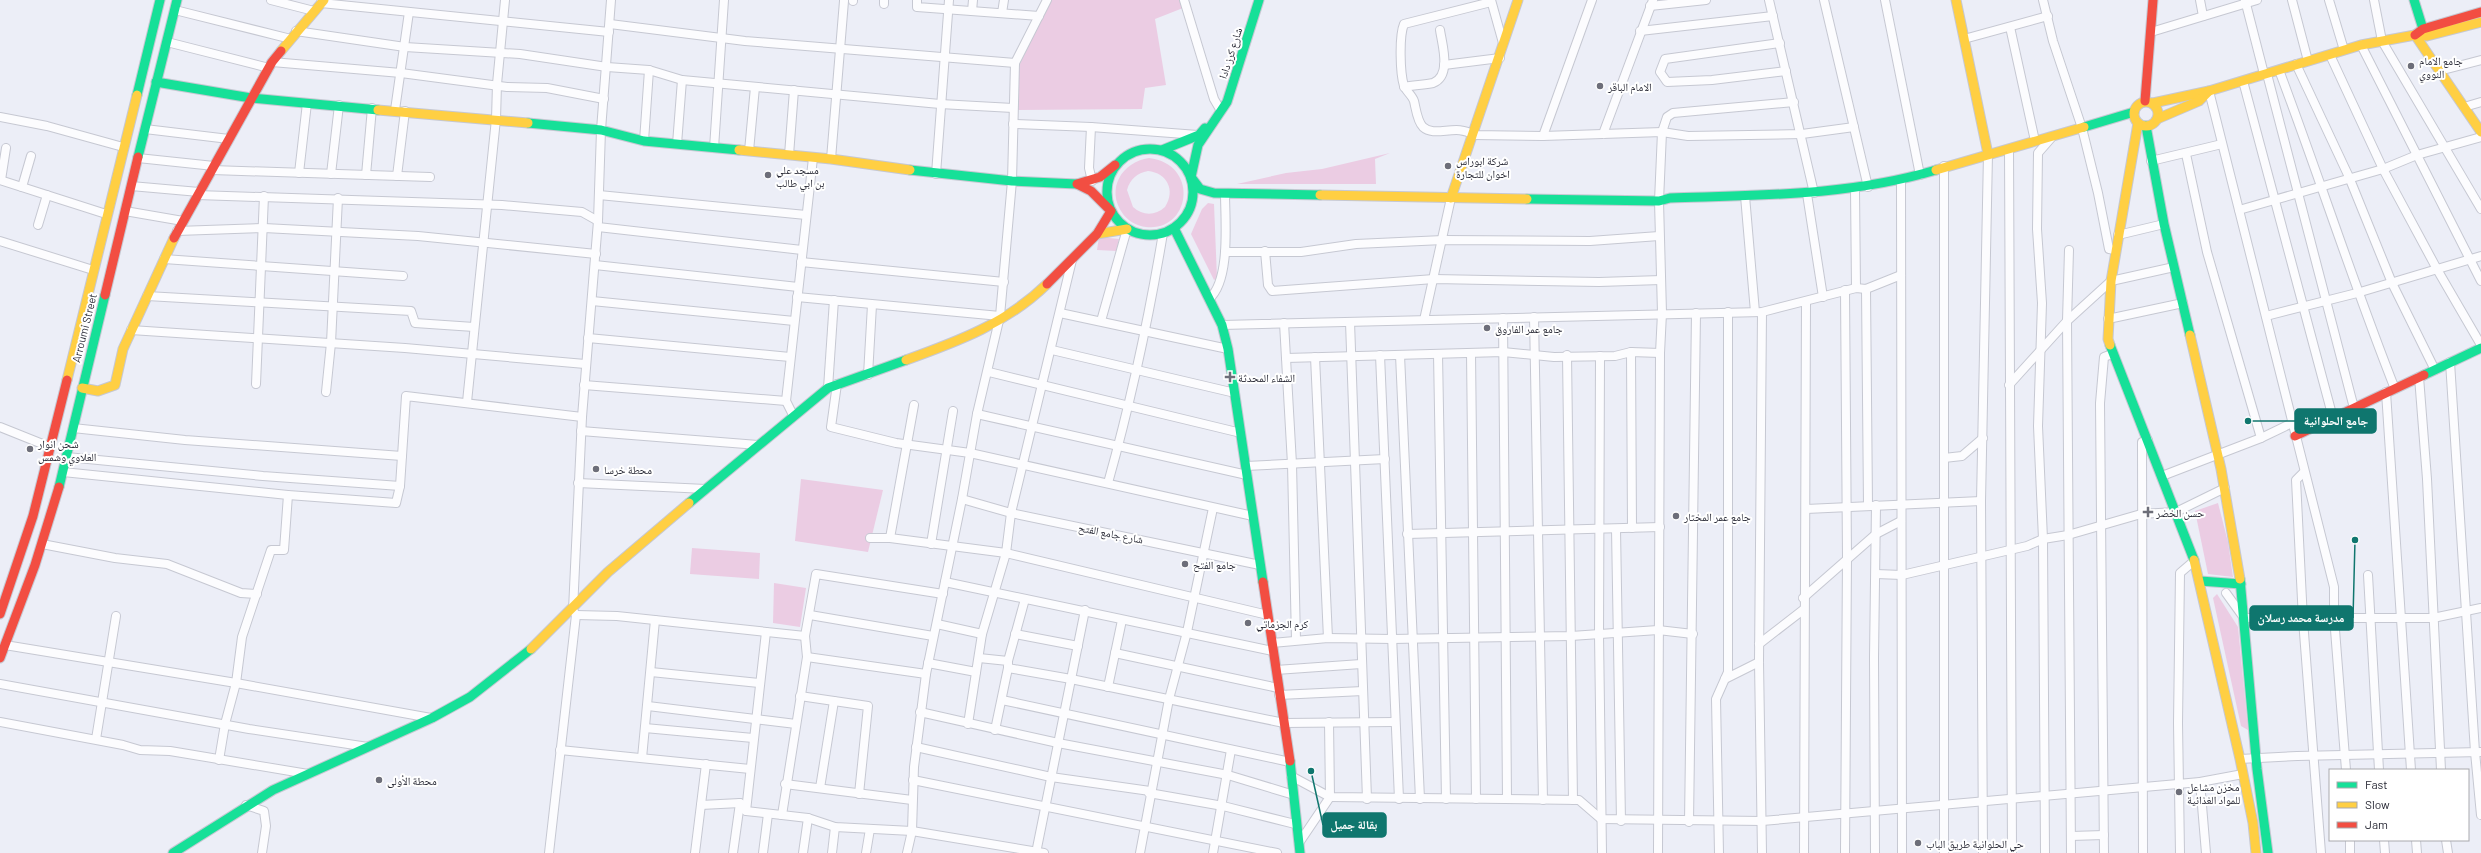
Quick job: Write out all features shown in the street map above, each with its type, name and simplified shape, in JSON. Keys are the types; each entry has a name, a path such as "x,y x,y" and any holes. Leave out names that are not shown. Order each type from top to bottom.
{"main road":[{"name":"Arroumi Street","path":"0,614 25,543 160,0"},
{"name":"Arroumi Street","path":"0,658 42,544 64,472 82,388 177,0"},
{"name":"شارع كرز دادا","path":"1221,111 1227,102 1260,0"},
{"path":"1450,198 1500,58 1503,44 1518,0"},
{"path":"1956,0 1988,154"},
{"path":"2149,102 2153,0"},
{"path":"2414,0 2424,29"},
{"path":"82,388 98,391 115,385 123,349 177,231 271,65 322,2"},
{"path":"2415,35 2424,29 2481,12"},
{"path":"156,82 251,98 496,119 601,130 644,141 831,159 936,174 1012,181 1077,184 1092,181 1131,152 1151,148 1162,150 1180,160 1200,189 1214,193 1659,201 1670,198 1811,193 1868,187 1920,175 1944,166 2082,128 2134,112 2138,105 2149,102 2209,91 2361,45 2415,35 2427,36 2481,22"},
{"path":"2415,35 2481,132"},
{"path":"2142,124 2154,123 2157,119 2198,101 2209,91"},
{"path":"2149,102 2158,110 2157,119"},
{"path":"1162,150 1199,135 1221,111"},
{"path":"1190,208 1193,193 1191,177 1198,144 1221,111"},
{"path":"2134,112 2142,124 2225,488 2241,584 2256,757 2268,853"},
{"path":"2142,124 2115,250 2108,319 2108,339 2112,354 2176,512 2200,581 2240,759 2253,823 2256,853"},
{"path":"173,853 246,805 308,774 432,718 470,697 574,613 608,572 793,415 828,388 968,337 1000,319 1037,294 1097,234 1111,211 1107,187 1109,176 1115,165"},
{"path":"1077,184 1091,191 1127,228 1138,234 1151,235 1164,233 1174,228 1201,197 1214,193"},
{"path":"1097,234 1127,228"},
{"path":"1174,228 1222,325 1228,349 1290,762 1294,795 1295,824 1300,853"},
{"path":"2295,436 2481,348"},
{"path":"2200,581 2241,584"},
{"path":"0,618 14,623"}],"street":[{"path":"271,0 314,11"},
{"path":"467,402 496,119 497,84 505,0"},
{"path":"549,853 574,613 578,484 585,364 596,254 601,130 611,0"},
{"path":"714,148 724,0"},
{"path":"917,0 917,7 1039,16"},
{"path":"936,174 940,104 949,0"},
{"path":"972,11 973,0"},
{"path":"1002,13 1004,0"},
{"path":"906,853 912,831 913,780 920,712 926,674 953,547 977,414 989,372 1000,319 1012,181 1013,108 1016,63 1047,0"},
{"path":"1184,0 1214,99 1221,111"},
{"path":"1543,136 1592,0"},
{"path":"1603,134 1640,31 1652,3 1706,0"},
{"path":"1769,0 1802,134 1811,193 1823,297"},
{"path":"1824,0 1868,187"},
{"path":"1885,0 1920,175"},
{"path":"2043,0 2054,41 2082,128 2098,193 2109,249 2115,250"},
{"path":"2200,0 2203,16"},
{"path":"2151,32 2245,2 2257,0"},
{"path":"2292,0 2308,60"},
{"path":"2329,0 2344,50"},
{"path":"2374,0 2382,41 2481,209"},
{"path":"831,159 841,48 850,1"},
{"path":"1503,44 1491,1 1404,24 1401,52 1404,87 1413,100 1416,114 1423,127 1434,132 1450,129 1466,130 1473,135 1543,136 1662,132 1688,136 1802,134 1854,127"},
{"path":"322,2 502,21 721,36 745,41 1016,63"},
{"path":"2245,2 2299,191 2325,301 2354,408"},
{"path":"175,10 294,35 405,47 501,52 607,67 649,70 682,80 719,84 940,104 1013,108"},
{"path":"397,176 401,73 409,12"},
{"path":"1640,31 1773,16"},
{"path":"1964,39 2048,16"},
{"path":"2010,27 2035,140"},
{"path":"1404,87 1433,82 1440,77 1444,65 1440,30"},
{"path":"167,42 271,65 401,73 497,84 506,87 547,88 604,99"},
{"path":"1780,43 1665,59 1660,72 1667,82 1712,80 1786,71"},
{"path":"2361,45 2481,281"},
{"path":"2330,55 2383,168 2438,271 2481,345"},
{"path":"1444,65 1500,58"},
{"path":"2439,71 2481,60"},
{"path":"2296,64 2350,178 2392,283 2435,370"},
{"path":"644,141 649,70"},
{"path":"2279,70 2322,186 2391,390 2401,618 2411,769"},
{"path":"677,144 682,80"},
{"path":"2243,81 2333,418"},
{"path":"749,151 755,87"},
{"path":"789,155 794,90"},
{"path":"2209,91 2334,587 2334,617 2346,769"},
{"path":"1658,853 1660,352 1662,313 1659,201 1662,132 1667,117 1673,113 1794,102"},
{"path":"2464,107 2481,102"},
{"path":"299,173 307,103"},
{"path":"331,174 339,105"},
{"path":"366,175 372,108"},
{"path":"0,117 47,126 123,147"},
{"path":"1013,124 1091,127 1199,135"},
{"path":"1091,127 1090,168 1092,181"},
{"path":"145,129 229,139"},
{"path":"2045,853 2043,540 2038,426 2042,303 2038,229 2038,153 2052,137"},
{"path":"2239,210 2274,198 2383,168 2417,155 2481,138"},
{"path":"2151,162 2222,144"},
{"path":"6,148 1,180 106,214"},
{"path":"2009,149 2009,550 2012,853"},
{"path":"1983,853 1981,501 1988,154"},
{"path":"2186,154 2207,252 2261,438"},
{"path":"22,187 31,156"},
{"path":"138,158 213,168 299,173 430,177"},
{"path":"793,415 786,401 800,262 813,158"},
{"path":"1944,166 1944,853"},
{"path":"1901,179 1902,853"},
{"path":"131,186 198,193 338,198 441,204 487,204 582,212 598,224 802,250"},
{"path":"1854,189 1856,288"},
{"path":"1209,299 1218,288 1225,252 1225,193"},
{"path":"599,194 806,215"},
{"path":"38,225 47,195"},
{"path":"256,384 264,228 264,196"},
{"path":"1746,196 1759,312 1759,662 1762,853"},
{"path":"326,392 331,343 338,198"},
{"path":"1424,320 1443,240 1450,198"},
{"path":"125,211 183,221"},
{"path":"2118,235 2164,224"},
{"path":"177,231 264,228 336,233 418,236 596,254"},
{"path":"1101,321 1127,228"},
{"path":"1108,483 1116,446 1138,370 1164,233"},
{"path":"1225,252 1301,252 1356,244 1443,240 1590,241 1659,236"},
{"path":"0,241 93,270"},
{"path":"2069,250 2067,321 2071,853"},
{"path":"1265,251 1268,285 1272,291 1434,279 1599,282 1661,280"},
{"path":"2266,316 2438,271 2481,256"},
{"path":"164,259 262,267 334,269 403,276"},
{"path":"968,724 982,634 1006,553 1011,513 1022,464 1052,350 1072,260"},
{"path":"800,262 1004,282"},
{"path":"595,265 798,287"},
{"path":"2009,385 2067,321 2111,281 2174,267"},
{"path":"1222,325 1662,313 1759,312 1806,302 1845,290 1866,288 1901,275"},
{"path":"1866,288 1872,506 1876,534 1874,658 1875,853"},
{"path":"1845,290 1848,558 1845,853"},
{"path":"147,296 411,311 415,323 474,327"},
{"path":"797,297 1000,319"},
{"path":"828,388 834,300"},
{"path":"592,301 794,320"},
{"path":"1804,853 1803,610 1806,509 1806,302"},
{"path":"2108,319 2182,303"},
{"path":"868,374 872,305"},
{"path":"1719,853 1716,699 1728,672 1728,312"},
{"path":"1060,313 1228,349"},
{"path":"1689,822 1693,634 1696,313"},
{"path":"1534,317 1543,800"},
{"path":"1503,318 1505,637 1508,799"},
{"path":"1350,322 1367,799"},
{"path":"1284,323 1292,464 1296,640"},
{"path":"131,330 331,343 585,364"},
{"path":"588,338 790,357"},
{"path":"1052,350 1235,393"},
{"path":"1286,358 1503,352 1615,356 1631,352 1660,352"},
{"path":"1631,352 1632,528"},
{"path":"1470,353 1476,799"},
{"path":"1438,354 1446,799"},
{"path":"2104,853 2100,403 2104,356 2112,354"},
{"path":"1380,355 1395,722 1400,799"},
{"path":"1400,355 1420,799"},
{"path":"1567,355 1573,800"},
{"path":"1600,356 1598,635 1602,853"},
{"path":"1315,357 1328,638"},
{"path":"2450,362 2465,610 2478,752 2481,815"},
{"path":"989,372 1241,433"},
{"path":"2419,377 2427,479 2440,769"},
{"path":"837,384 831,427 908,445 970,453 1253,516"},
{"path":"584,385 786,401"},
{"path":"64,472 288,495 396,503 400,486 406,396 467,402 582,417"},
{"path":"890,538 914,405"},
{"path":"931,544 953,411"},
{"path":"977,414 1116,446 1247,471 1292,464 1384,459"},
{"path":"2162,476 2261,438 2292,423"},
{"path":"0,427 50,447"},
{"path":"73,428 185,440 402,456"},
{"path":"581,431 758,445"},
{"path":"1944,458 1962,456 1983,438"},
{"path":"2143,853 2141,514 2142,442 2148,440"},
{"path":"67,457 263,476 400,486"},
{"path":"2304,472 2296,480 2312,756 2321,853"},
{"path":"578,484 706,490"},
{"path":"1876,574 1902,575 2068,535 2141,514 2176,512 2225,488"},
{"path":"219,760 225,724 236,683 242,637 271,550 284,550 288,495"},
{"name":"شارع جامع الفتح","path":"962,500 1011,513 1204,552 1260,565"},
{"path":"1806,509 1981,501"},
{"path":"1140,853 1146,826 1150,792 1169,699 1187,632 1193,598 1214,508"},
{"path":"1804,598 1876,534 1901,521"},
{"path":"1407,534 1538,532 1570,529 1616,530 1660,527"},
{"path":"1616,530 1621,821"},
{"path":"870,538 890,538 1006,553 1268,615"},
{"path":"42,544 115,558 167,564 241,593 257,594"},
{"path":"2180,853 2178,784 2180,573 2194,561"},
{"path":"782,815 785,784 807,657 805,636 816,574 943,594"},
{"path":"2368,575 2379,769"},
{"path":"945,582 993,593 1085,610 1122,620 1272,647 1296,640 1328,638 1412,639 1539,637 1598,635 1658,630 1693,634"},
{"path":"2226,593 2244,618 2303,620 2334,617 2370,619 2433,618 2465,610 2481,608"},
{"path":"995,730 1015,634 1025,599"},
{"path":"740,803 746,811 808,818 835,827 912,831 1039,853 1045,808 1085,610"},
{"path":"1759,644 1803,610"},
{"path":"574,613 617,616 805,636"},
{"path":"810,614 933,636"},
{"path":"96,740 101,701 116,616"},
{"path":"642,758 655,620"},
{"path":"1108,687 1122,620"},
{"path":"937,624 982,634"},
{"path":"746,811 758,683 766,632"},
{"path":"1015,634 1078,646"},
{"path":"5,645 236,683 432,718"},
{"path":"1115,652 1178,666 1279,692 1363,691"},
{"path":"807,657 926,674"},
{"path":"979,658 1108,687 1284,723 1364,721 1395,722"},
{"path":"1725,678 1759,662"},
{"path":"928,663 976,672"},
{"path":"1276,670 1361,664"},
{"path":"651,672 758,683"},
{"path":"0,684 225,724 369,747"},
{"path":"800,696 868,706 859,794"},
{"path":"1002,700 1290,762"},
{"path":"820,788 834,701"},
{"path":"648,706 796,724"},
{"path":"920,712 1058,743 1228,775 1294,795"},
{"path":"0,722 140,750 170,751 308,774"},
{"path":"1299,843 1330,797 1329,722"},
{"path":"645,728 753,738"},
{"path":"916,747 1051,777 1150,792 1223,806 1295,824"},
{"path":"560,750 750,769"},
{"path":"1213,853 1223,806 1232,750"},
{"path":"2240,759 2256,757 2378,753 2478,752"},
{"path":"695,853 706,764"},
{"path":"1291,776 1330,797 1367,799 1579,800 1601,819 1621,821 1718,822 1762,821 1902,807 2044,797 2142,786 2200,782 2243,774"},
{"path":"913,780 1045,808 1146,826 1277,853"},
{"path":"2200,782 2206,853"},
{"path":"785,784 912,800"},
{"path":"701,806 740,803"},
{"path":"733,853 740,803"},
{"path":"246,805 264,811 266,826 262,853"},
{"path":"763,853 768,814"},
{"path":"803,853 808,818"},
{"path":"832,853 835,827"},
{"path":"866,853 870,829"},
{"path":"2071,836 2104,835"},
{"path":"2350,841 2350,853"},
{"path":"2384,841 2385,853"},
{"path":"2416,841 2416,853"},
{"path":"2446,841 2448,853"}],"shaded area":[{"path":"1051,0 1181,0 1183,8 1155,19 1166,85 1145,88 1142,109 1017,110 1019,66"},
{"path":"1390,153 1375,159 1376,184 1237,184 1286,173 1322,169"},
{"path":"1149,158 1165,163 1176,172 1182,184 1184,197 1180,209 1173,219 1161,226 1146,227 1136,224 1125,217 1118,205 1116,186 1119,178 1131,165","holes":["1148,171 1155,172 1168,183 1170,194 1165,207 1157,212 1149,214 1141,212 1133,207 1127,190 1132,180 1140,173"]},
{"path":"1208,203 1214,204 1217,278 1214,280 1191,234 1202,209"},
{"path":"1099,237 1119,239 1117,251 1097,250"},
{"path":"801,479 883,490 868,552 795,541"},
{"path":"2218,503 2228,542 2233,577 2208,574 2195,511"},
{"path":"692,548 760,553 759,579 690,574"},
{"path":"774,583 806,588 800,627 773,623"},
{"path":"2217,594 2238,627 2248,730 2241,726 2213,598"}],"traffic: fast":[{"path":"137,95 160,0"},
{"path":"138,157 177,0"},
{"path":"1259,0 1227,102 1198,145 1191,177 1200,189 1214,193 1320,195"},
{"path":"2414,0 2423,29"},
{"path":"156,82 251,98 378,110"},
{"path":"2084,127 2134,112"},
{"path":"528,123 601,130 644,141 739,150"},
{"path":"2146,126 2164,224 2190,335"},
{"path":"1162,150 1199,135 1205,128"},
{"path":"1150,149 1166,152 1174,156 1186,168 1190,176 1193,192 1190,208 1186,216 1174,228 1166,232 1150,235 1134,232 1126,228 1114,216 1110,208 1107,192 1110,176 1114,168 1126,156 1134,152 1150,149"},
{"path":"910,170 1012,181 1077,184"},
{"path":"1527,199 1659,201 1670,198 1804,193 1870,185 1903,179 1936,170"},
{"path":"1174,228 1222,325 1228,349 1263,582"},
{"path":"59,487 105,295"},
{"path":"2110,345 2194,560"},
{"path":"2424,375 2481,348"},
{"path":"689,503 828,388 906,360"},
{"path":"2240,579 2257,769 2268,853"},
{"path":"2200,581 2241,584"},
{"path":"173,853 273,790 432,718 470,697 531,649"},
{"path":"1290,761 1300,853"}],"traffic: slow":[{"path":"281,51 324,0"},
{"path":"1451,198 1518,0"},
{"path":"1956,0 1988,154"},
{"path":"2153,103 2209,91 2361,45 2415,35 2427,36 2481,22"},
{"path":"2415,35 2481,132"},
{"path":"2157,119 2199,101 2209,91"},
{"path":"67,380 137,95"},
{"path":"2146,102 2155,105 2158,114 2155,123 2146,126 2137,123 2134,114 2137,105 2146,102"},
{"path":"378,110 528,123"},
{"path":"2110,345 2108,339 2111,281 2138,123"},
{"path":"1936,170 2084,127"},
{"path":"739,150 831,159 910,170"},
{"path":"1320,195 1527,199"},
{"path":"1097,234 1127,229"},
{"path":"82,388 98,391 115,385 123,349 174,238"},
{"path":"906,360 945,346 981,330 1016,310 1047,284"},
{"path":"2190,335 2221,469 2240,579"},
{"path":"531,649 608,572 689,503"},
{"path":"2194,560 2240,759 2253,823 2256,853"}],"traffic: jam":[{"path":"2145,101 2153,0"},
{"path":"2415,35 2423,29 2481,12"},
{"path":"174,238 272,62 281,51"},
{"path":"105,295 138,157"},
{"path":"1047,284 1097,234 1111,211 1091,191 1077,184 1100,177 1115,165"},
{"path":"2295,436 2424,375"},
{"path":"0,614 33,516 67,380"},
{"path":"0,658 35,565 59,487"},
{"path":"1263,582 1290,761"}],"place":[{"name":"جامع الامام النووي","path":"2411,66"},
{"name":"الامام الباقر","path":"1600,86"},
{"name":"شركة ابوراس اخوان للتجارة","path":"1448,166"},
{"name":"مسجد علي بن ابي طالب","path":"768,175"},
{"name":"جامع عمر الفاروق","path":"1487,328"},
{"name":"الشفاء المحدثة","path":"1230,377"},
{"name":"جامع الحلوانية","path":"2248,421"},
{"name":"شحن انوار العلاوي وشمس","path":"30,449"},
{"name":"محطة خرسا","path":"596,469"},
{"name":"حسن الخضر","path":"2148,512"},
{"name":"جامع عمر المختار","path":"1676,516"},
{"name":"مدرسة محمد رسلان","path":"2355,540"},
{"name":"جامع الفتح","path":"1185,564"},
{"name":"كرم الجزماتي","path":"1248,623"},
{"name":"بقالة جميل","path":"1311,771"},
{"name":"محطة الأولى","path":"379,780"},
{"name":"مخزن مشاعل للمواد الغذائية","path":"2179,792"},
{"name":"حي الحلوانية طريق الباب","path":"1918,843"}]}
